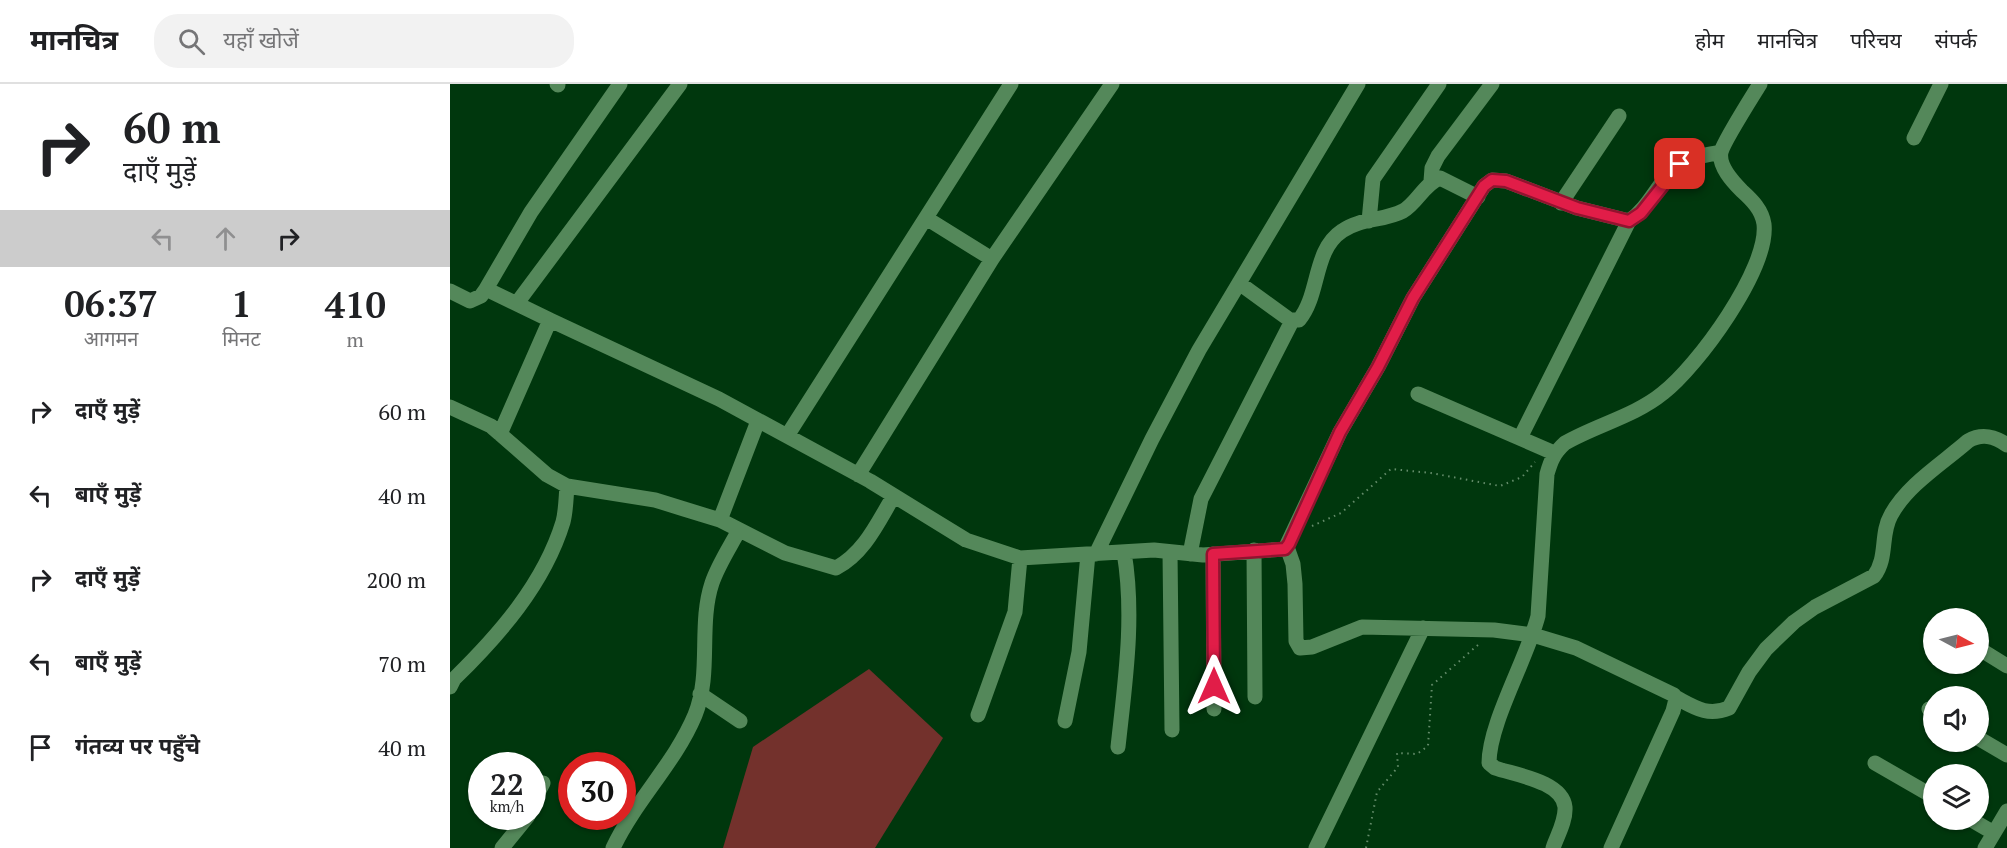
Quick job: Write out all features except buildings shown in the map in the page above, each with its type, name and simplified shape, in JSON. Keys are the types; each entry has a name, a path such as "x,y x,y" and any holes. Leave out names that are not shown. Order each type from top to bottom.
{"street":[{"path":"450,291 470,301 481,296 531,212 620,84"},
{"path":"517,303 680,84"},
{"path":"787,436 1011,84"},
{"path":"858,475 992,259 1112,84"},
{"path":"1065,721 1080,652 1092,554 1199,350 1358,84"},
{"path":"1369,221 1373,179 1439,84"},
{"path":"1431,181 1432,168 1438,156 1492,84"},
{"path":"1553,848 1565,808 1562,798 1555,789 1489,764 1493,735 1533,635 1541,587 1547,474 1554,453 1575,437 1662,394 1682,377 1740,298 1761,247 1764,225 1762,213 1734,183 1723,165 1721,152 1760,84"},
{"path":"1914,138 1941,84"},
{"path":"1562,203 1620,117"},
{"path":"1520,438 1629,221 1641,213 1680,164 1695,157 1721,152"},
{"path":"1239,283 1292,321 1299,320 1305,313 1321,262 1333,238 1343,230 1405,210 1431,181 1440,178 1478,197"},
{"path":"1629,221 1562,203 1506,181 1492,180 1484,186 1413,298 1378,367 1340,432 1287,547 1293,564 1296,642 1300,648 1321,643 1362,627 1494,630 1533,635 1576,648 1702,712 1712,713 1729,708 1755,665 1794,622 1815,607 1874,576 1880,569 1891,515 1906,495 1968,441 1978,436 1992,437 2007,445"},
{"path":"926,218 992,259"},
{"path":"486,289 787,436 858,475 966,540 1020,558 1124,552 1213,554 1287,547"},
{"path":"500,434 550,320"},
{"path":"1190,554 1201,499 1292,321"},
{"path":"1418,394 1554,453"},
{"path":"450,407 491,426 546,475 567,486 655,500 720,520 785,553 836,568 852,560 862,548 893,497"},
{"path":"720,520 758,421"},
{"path":"450,687 454,679 512,615 539,576 564,520 567,486"},
{"path":"614,848 626,822 681,741 694,715 700,694 711,584 739,530"},
{"path":"1254,550 1255,697"},
{"path":"1118,747 1130,633 1128,578 1124,552"},
{"path":"1170,552 1172,730"},
{"path":"1213,554 1214,709"},
{"path":"978,716 1015,612 1020,558"},
{"path":"1316,848 1423,628"},
{"path":"1989,655 2007,666"},
{"path":"700,694 740,721"},
{"path":"1611,848 1673,711 1675,697"},
{"path":"1989,744 2007,755"},
{"path":"1875,763 1923,791"},
{"path":"1985,848 2007,811"},
{"path":"502,848 517,830"},
{"path":"1989,830 1994,833"}],"path":[{"path":"1311,526 1341,513 1391,469 1431,473 1500,486 1522,477 1539,457 1554,453"},
{"path":"1366,848 1377,792 1398,767 1397,753 1417,754 1428,746 1432,685 1494,630"}],"shaded area":[{"path":"869,669 943,738 875,848 723,848 753,747"}],"route":[{"path":"1214,686 1213,554 1285,549 1287,547 1340,432 1378,367 1413,298 1484,186 1492,180 1506,181 1577,208 1629,221 1641,213 1668,176 1680,164"}]}
